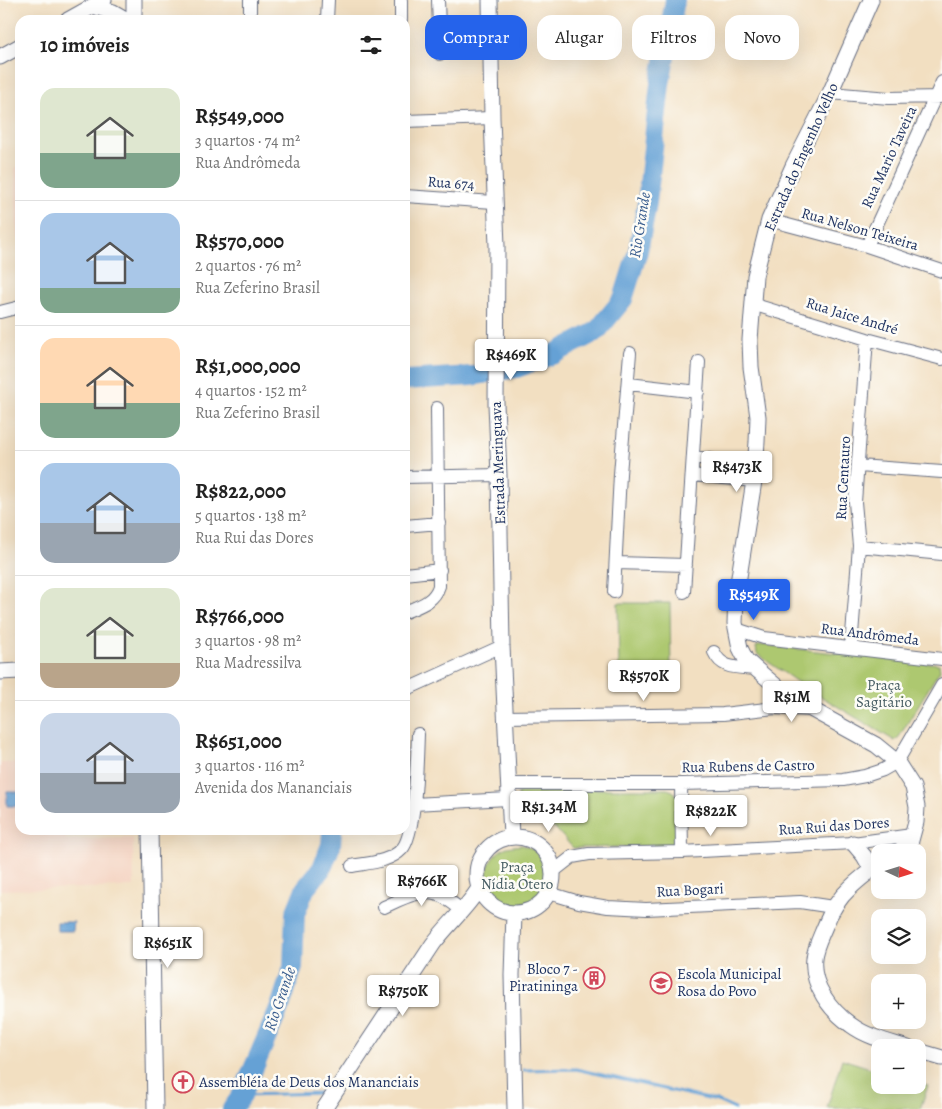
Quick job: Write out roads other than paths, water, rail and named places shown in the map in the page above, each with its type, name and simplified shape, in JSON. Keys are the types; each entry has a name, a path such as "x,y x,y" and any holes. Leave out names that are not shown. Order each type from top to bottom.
{"street":[{"path":"134,0 134,15"},
{"path":"250,0 250,15"},
{"path":"327,15 328,0"},
{"path":"401,0 401,15"},
{"path":"438,0 439,15"},
{"name":"Estrada Meringuava","path":"490,0 494,202 497,246 496,404 502,646 511,836"},
{"name":"Estrada do Engenho Velho","path":"871,0 830,93 793,166 769,220 755,276 750,340 751,367 758,417 755,473 736,596 736,629 740,648 746,660 756,669 789,696 876,746 897,762 913,787 917,807 916,822 912,835"},
{"path":"77,15 99,3 118,15"},
{"path":"0,57 15,49"},
{"name":"Rua Mario Taveira","path":"867,246 938,97 942,82"},
{"path":"830,93 889,98 938,97"},
{"path":"410,120 492,118"},
{"name":"Rua 674","path":"410,196 494,202"},
{"name":"Rua Nelson Teixeira","path":"769,220 867,246 942,271"},
{"name":"Rua Jaice André","path":"752,304 867,339 942,359"},
{"path":"0,312 15,308"},
{"name":"Rua Centauro","path":"851,648 859,546 855,502 867,339"},
{"path":"614,592 620,474 630,353"},
{"path":"684,592 699,362"},
{"path":"628,384 698,392"},
{"path":"410,610 427,602 437,592 439,586 438,408"},
{"path":"694,458 755,473"},
{"path":"859,466 942,472"},
{"path":"693,475 755,473"},
{"path":"410,477 499,475"},
{"path":"410,526 439,523"},
{"path":"859,546 942,554"},
{"path":"616,563 686,565"},
{"path":"410,573 440,570"},
{"name":"Rua Andrômeda","path":"736,629 764,638 942,659"},
{"name":"Rua Andrômeda","path":"740,648 764,638"},
{"path":"410,688 502,646"},
{"path":"714,652 717,659 723,664 756,669"},
{"path":"0,672 15,671"},
{"path":"897,762 942,685"},
{"path":"774,708 789,696"},
{"path":"505,717 723,714 774,708 813,711"},
{"path":"410,829 414,804 418,734"},
{"name":"Rua Rubens de Castro","path":"508,784 680,784 843,780 883,770 897,762"},
{"path":"680,784 682,852"},
{"path":"414,804 508,800"},
{"path":"150,835 155,1109"},
{"path":"352,866 380,861 394,856 403,848 409,835"},
{"path":"910,844 912,835"},
{"name":"Rua Rui das Dores","path":"554,871 572,858 580,855 853,843 912,835"},
{"path":"511,836 526,837 540,844 549,856 554,871 549,893 540,904 528,911 514,913 495,908 488,902 479,888 477,874 480,860 487,849 498,840 511,836"},
{"path":"853,843 871,862"},
{"path":"871,871 849,888 833,907 819,939 814,958 815,975 820,991 833,1009 852,1026 881,1039"},
{"path":"324,1109 433,944 479,888"},
{"path":"384,907 417,894 430,893 440,895 463,908 488,902"},
{"name":"Rua Bogari","path":"549,893 579,902 608,907 646,909 800,902 833,907"},
{"path":"514,913 512,975 515,1109"},
{"path":"926,1053 942,1058"}],"water":[{"path":"7,792 15,792 15,806 7,806"},
{"path":"57,922 74,922 73,931 57,931"}],"waterway":[{"name":"Rio Grande","path":"410,380 472,376 516,368 554,354 597,331 623,299 638,251 647,203 660,84 675,0"},
{"name":"Rio Grande","path":"232,1109 242,1095 281,1004 293,967 295,914 305,889 322,868 331,845 332,835"},
{"path":"524,1070 576,1069 717,1101 735,1109"},
{"path":"242,1095 325,1093"}],"place":[{"name":"Bloco 7 - Piratininga","path":"594,978"},
{"name":"Escola Municipal Rosa do Povo","path":"661,983"},
{"name":"Assembléia de Deus dos Mananciais","path":"183,1082"}],"park label":[{"name":"Praça Sagitário","path":"884,694"},
{"name":"Praça Nídia Otero","path":"517,876"}]}
